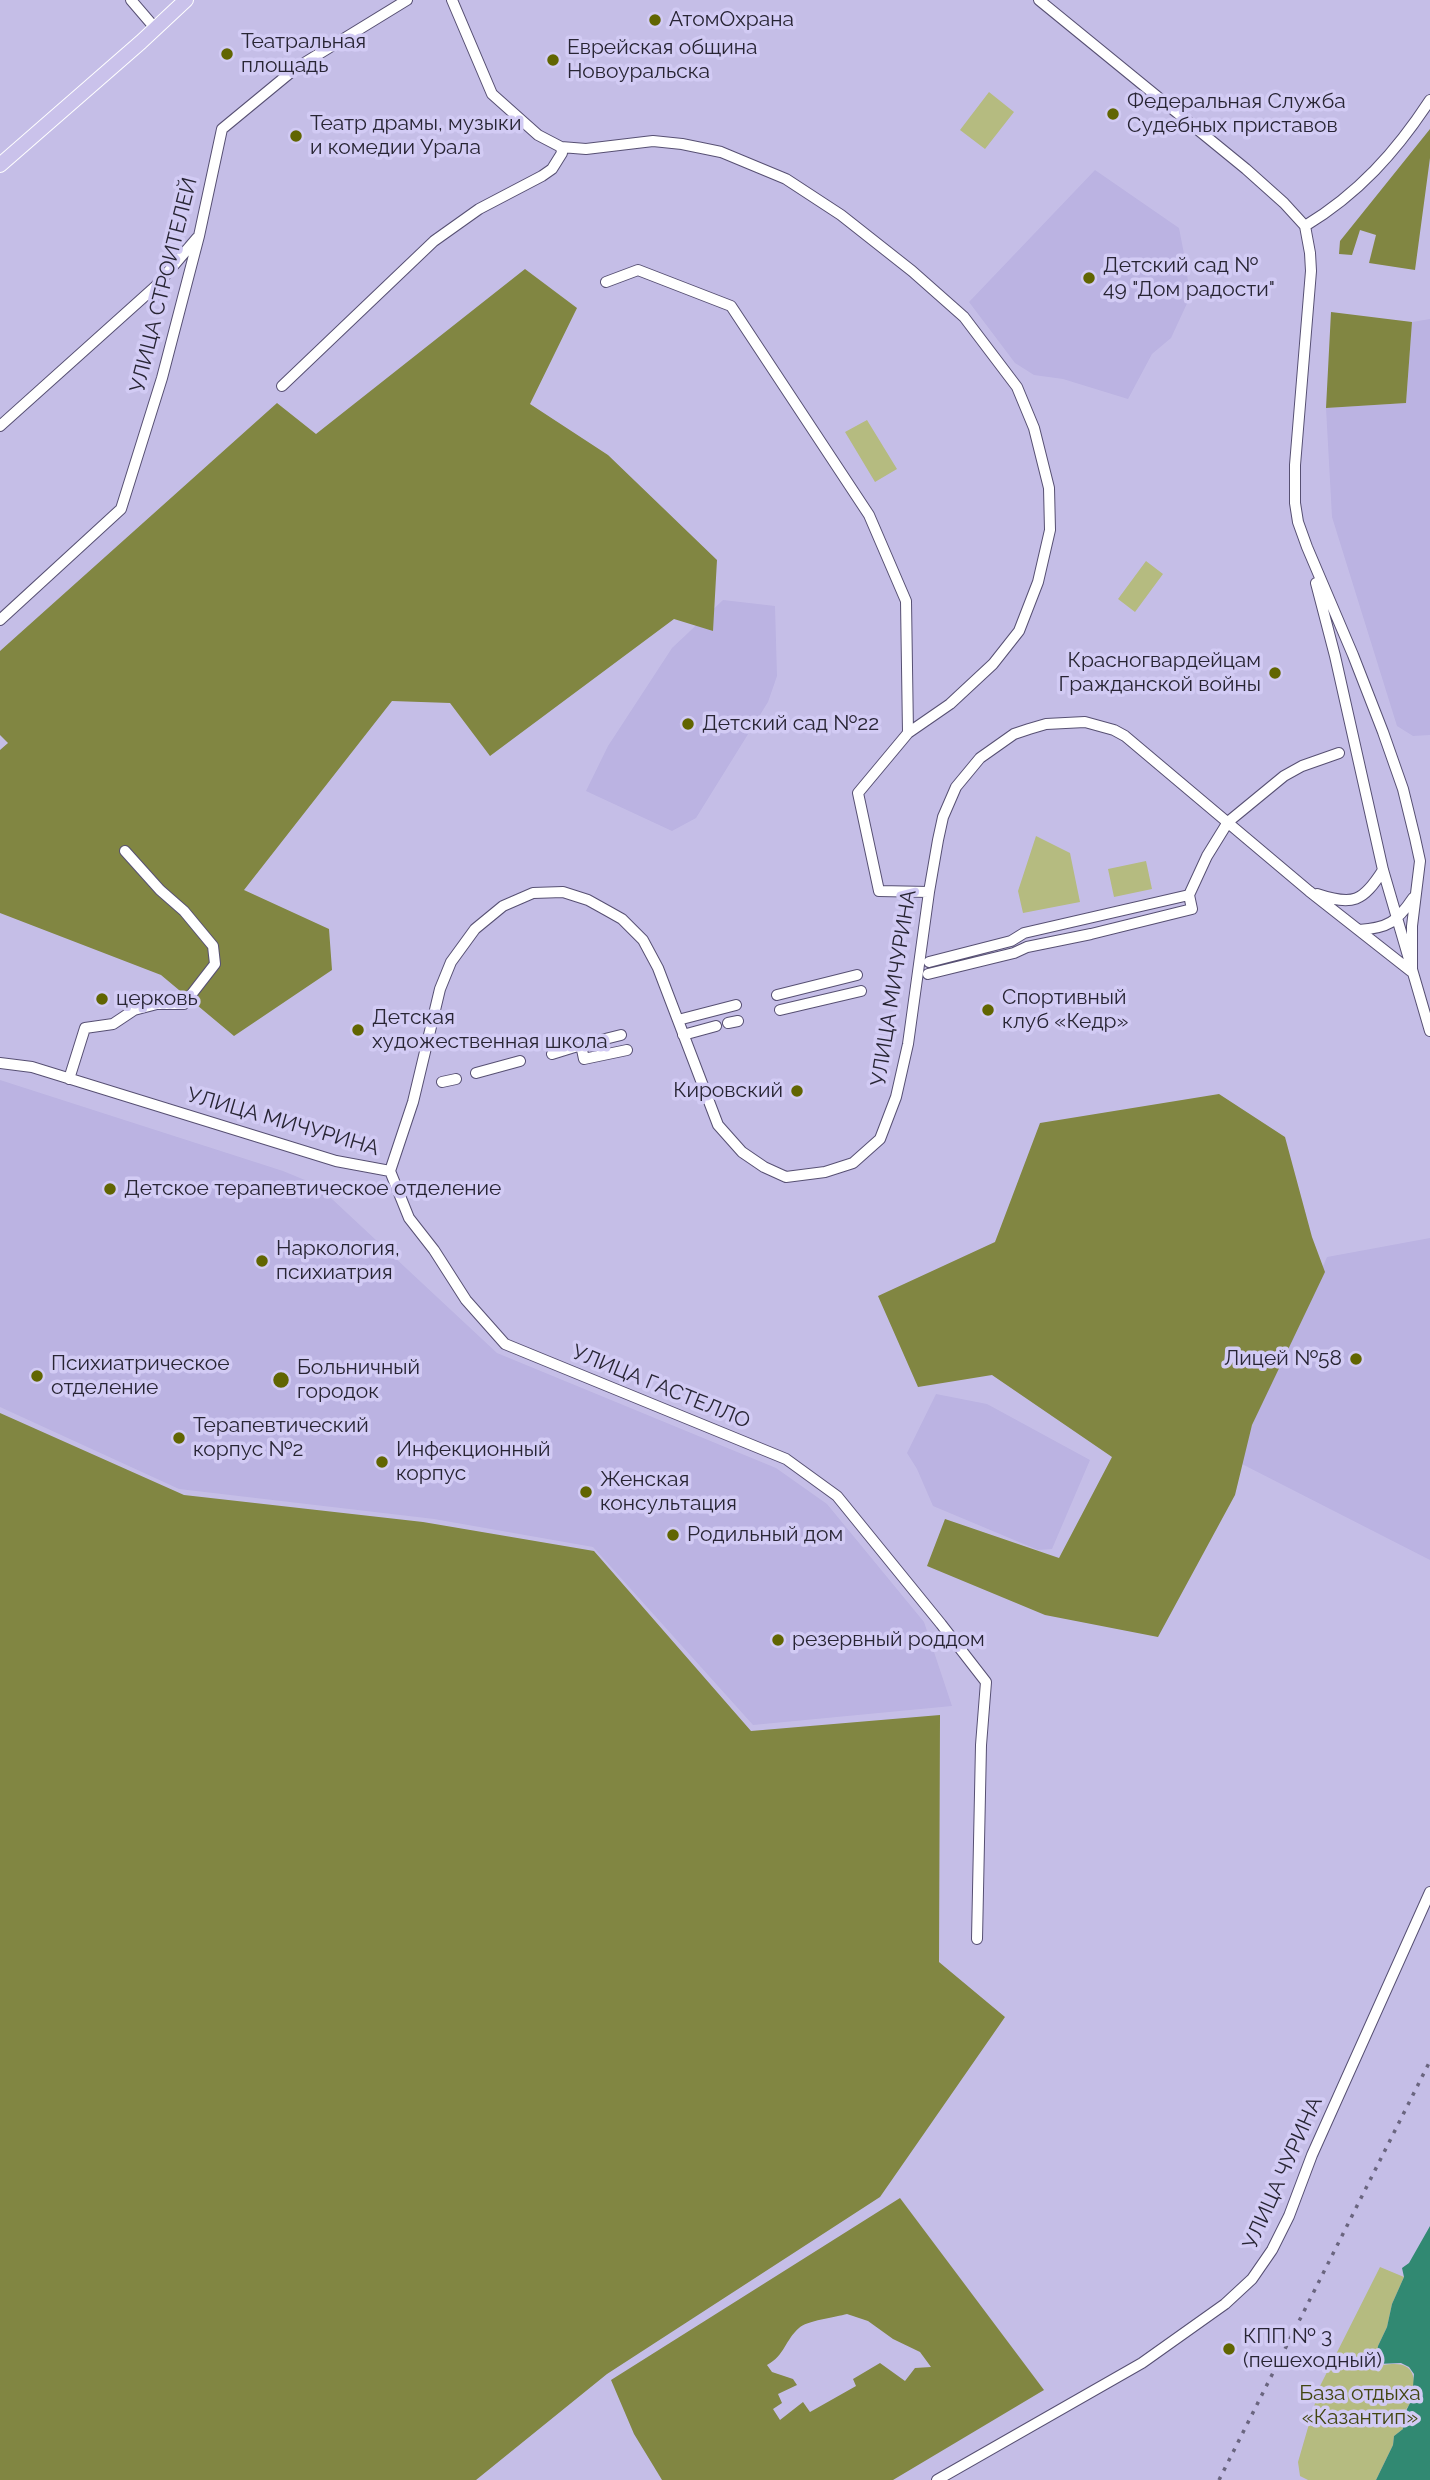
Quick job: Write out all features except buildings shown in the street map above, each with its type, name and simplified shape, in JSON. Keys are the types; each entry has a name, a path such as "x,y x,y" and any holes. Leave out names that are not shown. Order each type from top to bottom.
{"main road":[{"path":"0,165 186,0"}],"street":[{"path":"131,0 155,28"},
{"name":"УЛИЦА СТРОИТЕЛЕЙ","path":"0,620 121,509 162,378 222,129 296,68 407,0"},
{"path":"452,0 492,94 538,135 561,147 586,149 653,141 682,144 721,152 786,178 841,215 912,271 964,317 1017,387 1034,428 1049,488 1050,530 1038,582 1018,631 993,664 950,704 908,733 858,793 879,891 929,892"},
{"path":"1039,0 1246,169 1305,226 1311,271 1294,486 1298,522 1390,750 1410,815 1420,862 1412,926 1412,972"},
{"path":"1305,226 1331,211 1374,173 1430,100"},
{"path":"282,386 434,241 479,209 552,169 562,153 561,147"},
{"path":"0,426 156,286 198,236"},
{"path":"606,282 638,270 731,306 869,515 906,601 908,733"},
{"path":"1307,547 1335,656 1383,870 1429,1028"},
{"path":"1335,656 1342,649 1353,655"},
{"name":"УЛИЦА МИЧУРИНА","path":"0,1063 32,1067 336,1161 390,1171 413,1102 440,989 447,971 475,929 503,906 533,893 563,892 588,900 622,919 643,940 658,968 718,1125 742,1152 764,1167 786,1177 825,1172 853,1163 880,1139 896,1097 908,1044 929,892 943,817 956,787 980,758 996,746 1014,734 1046,724 1085,722 1114,730 1136,745 1309,891 1412,972"},
{"path":"1189,895 1024,933 1011,942 929,968 1014,953 1027,947 1192,909 1189,895 1207,856 1228,822 1284,776 1339,753"},
{"path":"69,1079 85,1028 113,1024 134,1010 157,1004 184,1004 215,964 213,946 184,911 160,890 125,851"},
{"path":"1309,891 1343,901 1353,901 1371,889 1383,870"},
{"path":"1359,930 1388,925 1397,919 1416,893"},
{"path":"777,995 857,975"},
{"path":"780,1010 861,991"},
{"path":"678,1020 736,1004"},
{"path":"683,1035 716,1026"},
{"path":"552,1054 621,1035"},
{"path":"581,1045 584,1059 627,1050"},
{"path":"476,1073 520,1061"},
{"path":"442,1082 456,1079"},
{"name":"УЛИЦА ГАСТЕЛЛО","path":"390,1171 409,1218 466,1300 505,1344 786,1459 836,1496 986,1682 981,1745 978,1939"},
{"name":"УЛИЦА ЧУРИНА","path":"937,2480 1142,2363 1225,2304 1252,2279 1272,2250 1285,2224 1312,2155 1430,1892"}],"shaded area":[{"path":"1430,129 1430,158 1415,270 1369,263 1376,235 1360,230 1352,255 1339,254 1340,241"},
{"name":"Детский сад № 49 \"Дом радости\"","path":"1095,170 1179,228 1185,259 1190,297 1171,338 1152,354 1128,399 1063,379 1034,375 1015,363 969,302"},
{"path":"525,269 577,308 530,404 608,455 717,560 713,631 674,619 490,756 450,703 392,701 244,890 329,929 332,970 234,1036 161,975 0,913 0,750 8,743 0,735 0,651 277,403 316,434"},
{"path":"1331,312 1412,322 1406,403 1326,408"},
{"path":"1430,319 1430,735 1413,736 1397,726 1332,517 1326,408 1406,403 1412,322"},
{"name":"Детский сад №22","path":"723,600 775,606 777,676 768,702 696,818 672,831 586,791 608,746 672,648"},
{"name":"Больничный городок","path":"0,1080 283,1171 317,1185 497,1353 776,1468 827,1504 924,1622 952,1706 753,1725 593,1547 434,1519 179,1489 0,1407"},
{"path":"1219,1094 1285,1137 1312,1237 1325,1272 1252,1425 1235,1495 1158,1637 1045,1615 927,1566 945,1519 1059,1558 1112,1457 992,1375 918,1387 878,1296 995,1242 1040,1123"},
{"name":"Лицей №58","path":"1430,1238 1430,1560 1236,1461 1327,1257"},
{"path":"936,1394 987,1404 1090,1460 1052,1549 1038,1550 933,1506 907,1453"},
{"path":"0,1413 184,1495 423,1522 594,1551 751,1731 940,1715 939,1962 1005,2017 880,2197 607,2374 476,2480 0,2480"},
{"path":"900,2198 1044,2390 893,2480 662,2480 634,2434 611,2380","holes":["847,2314 868,2321 893,2339 920,2352 931,2367 915,2368 905,2381 880,2363 853,2379 856,2386 810,2412 803,2402 780,2420 773,2409 782,2403 778,2394 797,2385 793,2379 772,2372 767,2365 778,2357 794,2333 808,2323"]},
{"path":"1430,2226 1430,2480 1376,2480 1393,2445 1394,2436 1403,2429 1402,2419 1412,2399 1414,2374 1409,2367 1401,2363 1376,2364 1378,2346 1404,2277 1402,2268 1409,2263"}],"green space":[{"path":"989,92 1014,112 985,149 960,130"},
{"path":"867,420 897,469 875,482 845,432"},
{"path":"1146,561 1163,574 1135,612 1118,599"},
{"path":"1036,836 1070,853 1080,902 1023,913 1018,891"},
{"path":"1146,861 1152,889 1114,897 1108,869"},
{"name":"База отдыха «Казантип»","path":"1380,2267 1404,2277 1378,2346 1378,2354 1384,2365 1401,2365 1413,2375 1414,2389 1402,2418 1403,2429 1394,2436 1393,2445 1376,2480 1308,2480 1300,2476 1298,2462 1320,2386"}],"railway":[{"path":"1219,2480 1430,2061"}],"place":[{"name":"АтомОхрана","path":"655,20"},
{"name":"Театральная площадь","path":"227,54"},
{"name":"Еврейская община Новоуральска","path":"553,60"},
{"name":"Федеральная Служба Судебных приставов","path":"1113,114"},
{"name":"Театр драмы, музыки и комедии Урала","path":"296,136"},
{"name":"Детский сад № 49 \"Дом радости\"","path":"1089,278"},
{"name":"Красногвардейцам Гражданской войны","path":"1275,673"},
{"name":"Детский сад №22","path":"688,724"},
{"name":"церковь","path":"102,999"},
{"name":"Спортивный клуб «Кедр»","path":"988,1010"},
{"name":"Детская художественная школа","path":"358,1030"},
{"name":"Кировский","path":"797,1091"},
{"name":"Детское терапевтическое отделение","path":"110,1189"},
{"name":"Наркология, психиатрия","path":"262,1261"},
{"name":"Лицей №58","path":"1356,1359"},
{"name":"Психиатрическое отделение","path":"37,1376"},
{"name":"Больничный городок","path":"281,1380"},
{"name":"Терапевтический корпус №2","path":"179,1438"},
{"name":"Инфекционный корпус","path":"382,1462"},
{"name":"Женская консультация","path":"586,1492"},
{"name":"Родильный дом","path":"673,1535"},
{"name":"резервный роддом","path":"778,1640"},
{"name":"КПП № 3 (пешеходный)","path":"1229,2349"}]}
